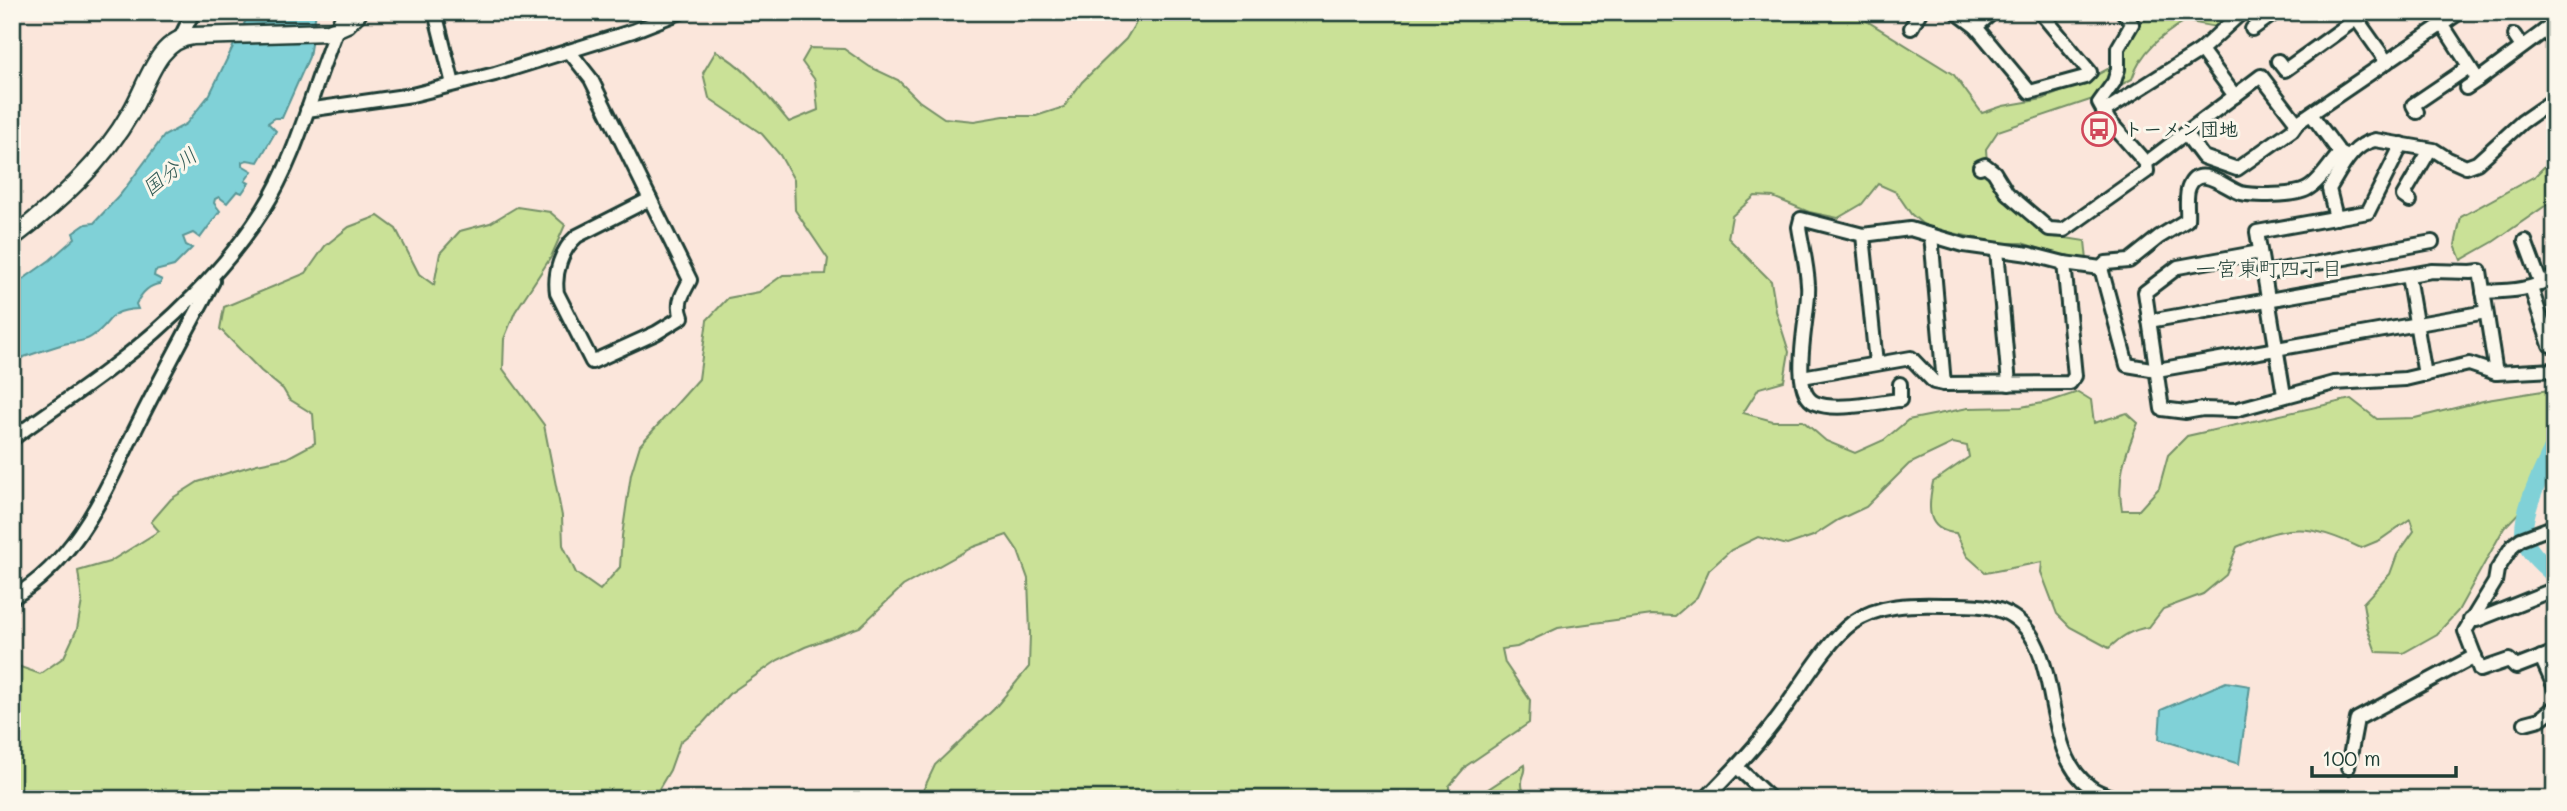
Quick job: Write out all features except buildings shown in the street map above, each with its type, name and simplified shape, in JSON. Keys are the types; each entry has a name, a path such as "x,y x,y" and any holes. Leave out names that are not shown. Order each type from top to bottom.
{"main road":[{"path":"12,238 65,195 87,173 131,113 167,47 187,37 332,32 359,12"}],"street":[{"path":"187,37 194,12"},
{"path":"12,439 113,367 173,318 225,259 263,210 280,179 307,110 332,32 344,12"},
{"path":"435,12 453,84"},
{"path":"307,110 412,95 569,51 633,31 681,12"},
{"path":"1911,28 1920,12"},
{"path":"1956,12 1976,27 2030,92 2085,77 2090,72 2040,12"},
{"path":"1976,27 1993,12"},
{"path":"1980,167 1985,165 1994,172 2007,193 2049,229 2064,230 2147,171 2146,163 2133,150 2099,103 2114,82 2118,69 2118,48 2132,24 2123,12"},
{"path":"2104,112 2201,50 2242,12"},
{"path":"2252,29 2276,12"},
{"path":"2185,133 2203,157 2237,169 2292,130 2297,123 2460,12"},
{"path":"2278,61 2285,70 2354,16 2387,62"},
{"path":"2442,24 2479,80"},
{"path":"2466,88 2549,27 2555,40"},
{"path":"2514,35 2522,47"},
{"path":"2201,50 2235,96"},
{"path":"569,51 592,79 690,280 678,308 682,317 656,333 592,362 557,293 559,265 569,243 577,236 650,199"},
{"path":"2417,112 2413,105 2469,67"},
{"path":"2146,163 2235,96 2258,71 2297,123"},
{"path":"2101,268 2106,263 2129,261 2159,237 2187,220 2188,188 2201,177 2209,177 2243,193 2297,193 2315,183 2345,155 2365,142 2375,140 2430,149 2466,166 2477,163 2522,122 2555,99"},
{"path":"2311,114 2345,155"},
{"path":"2284,396 2257,232 2368,212 2402,144"},
{"path":"2410,201 2403,196 2430,149"},
{"path":"2336,218 2329,189 2345,155"},
{"path":"1900,384 1900,400 1833,407 1813,403 1807,398 1800,358 1809,287 1799,227 1801,219 1863,236 1910,229 1964,246 2029,254 2064,263 2101,268"},
{"path":"1931,235 1944,384"},
{"path":"1863,236 1876,363"},
{"path":"2525,241 2550,345"},
{"path":"2264,273 2432,242"},
{"path":"1997,250 2009,384"},
{"path":"2260,252 2178,267 2145,292 2162,409 2186,412 2203,408 2235,410 2334,383 2405,379 2469,364 2496,373 2555,370"},
{"path":"12,598 33,585 53,566 88,524 225,259"},
{"path":"1802,377 1911,358 1934,382 1944,384 2070,383 2075,376 2064,263"},
{"path":"2101,268 2127,365 2157,370 2486,312"},
{"path":"2149,321 2432,271 2480,271 2496,373"},
{"path":"2408,275 2425,375"},
{"path":"2483,292 2537,286 2555,276"},
{"path":"2555,526 2513,545 2497,570 2495,582 2465,631 2480,670 2504,660 2509,660 2516,667 2555,652"},
{"path":"2470,620 2477,620 2555,589"},
{"path":"1705,799 1737,767 1775,722 1832,644 1850,625 1870,612 1897,606 1983,606 2004,612 2020,622 2032,637 2043,664 2062,745 2069,763 2091,789 2118,799"},
{"path":"2348,767 2357,719 2475,656"},
{"path":"2541,657 2555,688"},
{"path":"2525,723 2540,719 2555,707"},
{"path":"1737,767 1771,799"}],"green space":[{"path":"1138,12 1864,12 1867,21 1954,75 1982,113 2003,106 2043,99 2082,83 2117,64 2141,22 2160,12 2234,12 2216,27 2185,21 2146,52 2132,79 2096,98 1998,131 1986,149 1988,177 2047,235 2085,241 2087,260 2061,256 2022,243 1998,243 1926,227 1911,214 1896,192 1878,184 1862,204 1838,218 1809,212 1773,197 1755,196 1732,216 1728,238 1771,281 1776,311 1789,352 1784,381 1759,388 1743,413 1773,421 1803,421 1826,441 1855,453 1884,440 1908,420 1968,408 2021,407 2078,392 2091,400 2094,423 2127,413 2138,423 2121,476 2122,510 2139,510 2159,488 2168,455 2187,436 2351,399 2377,419 2415,418 2487,400 2555,389 2555,456 2528,503 2504,528 2458,611 2437,634 2403,653 2376,652 2367,627 2363,603 2390,574 2397,555 2414,531 2410,519 2380,540 2361,548 2313,531 2286,530 2255,539 2237,547 2226,575 2203,594 2163,609 2149,627 2127,634 2109,648 2070,627 2057,614 2041,572 2042,562 1986,573 1967,556 1956,533 1939,528 1934,522 1930,508 1933,482 1969,457 1967,446 1953,443 1909,464 1866,507 1813,536 1787,545 1758,537 1731,550 1709,570 1697,597 1675,616 1652,615 1558,628 1517,647 1502,649 1505,663 1530,700 1529,723 1466,766 1449,786 1449,799 919,799 935,765 994,709 1029,667 1028,579 1018,551 1007,535 973,547 903,586 860,627 778,660 729,694 703,723 680,742 670,770 653,799 12,799 12,664 40,674 64,657 77,629 82,601 78,571 109,562 159,531 151,522 171,499 198,482 287,458 315,443 313,414 289,399 283,389 261,371 220,329 224,307 306,273 325,246 349,227 378,216 396,229 419,274 434,285 440,253 460,231 490,223 517,207 550,212 565,225 551,257 515,312 504,339 503,369 544,425 562,516 563,545 576,573 600,590 620,567 631,474 640,445 699,379 707,320 728,298 759,292 783,275 826,274 828,259 795,210 794,180 780,155 762,134 709,98 703,73 716,51 747,74 789,122 818,110 815,80 802,62 810,48 844,49 870,67 898,80 919,101 944,118 974,121 1004,116 1036,116 1064,107 1082,82 1126,39 1141,14"},
{"path":"2555,156 2555,199 2493,242 2461,260 2455,245 2461,217 2535,176"},
{"path":"1525,765 1523,798 1473,799"}],"water":[{"name":"国分川","path":"247,12 316,12 309,57 282,118 275,118 268,123 276,131 258,162 242,162 242,165 252,171 245,181 249,183 242,193 237,191 227,203 219,197 215,199 214,203 220,211 200,238 193,233 183,237 186,245 192,248 174,266 155,271 154,276 162,280 143,294 136,304 138,309 115,315 88,339 12,361 12,287 75,238 73,233 86,224 94,223 120,195 164,136 186,124 210,94 245,22"},
{"path":"2226,682 2250,686 2239,764 2159,739 2161,710"}],"waterway":[{"path":"2555,444 2528,507 2524,533 2531,552 2555,576"}],"place":[{"name":"トーメン団地","path":"2099,129"}],"district":[{"name":"一宮東町四丁目","path":"2269,269"}]}
